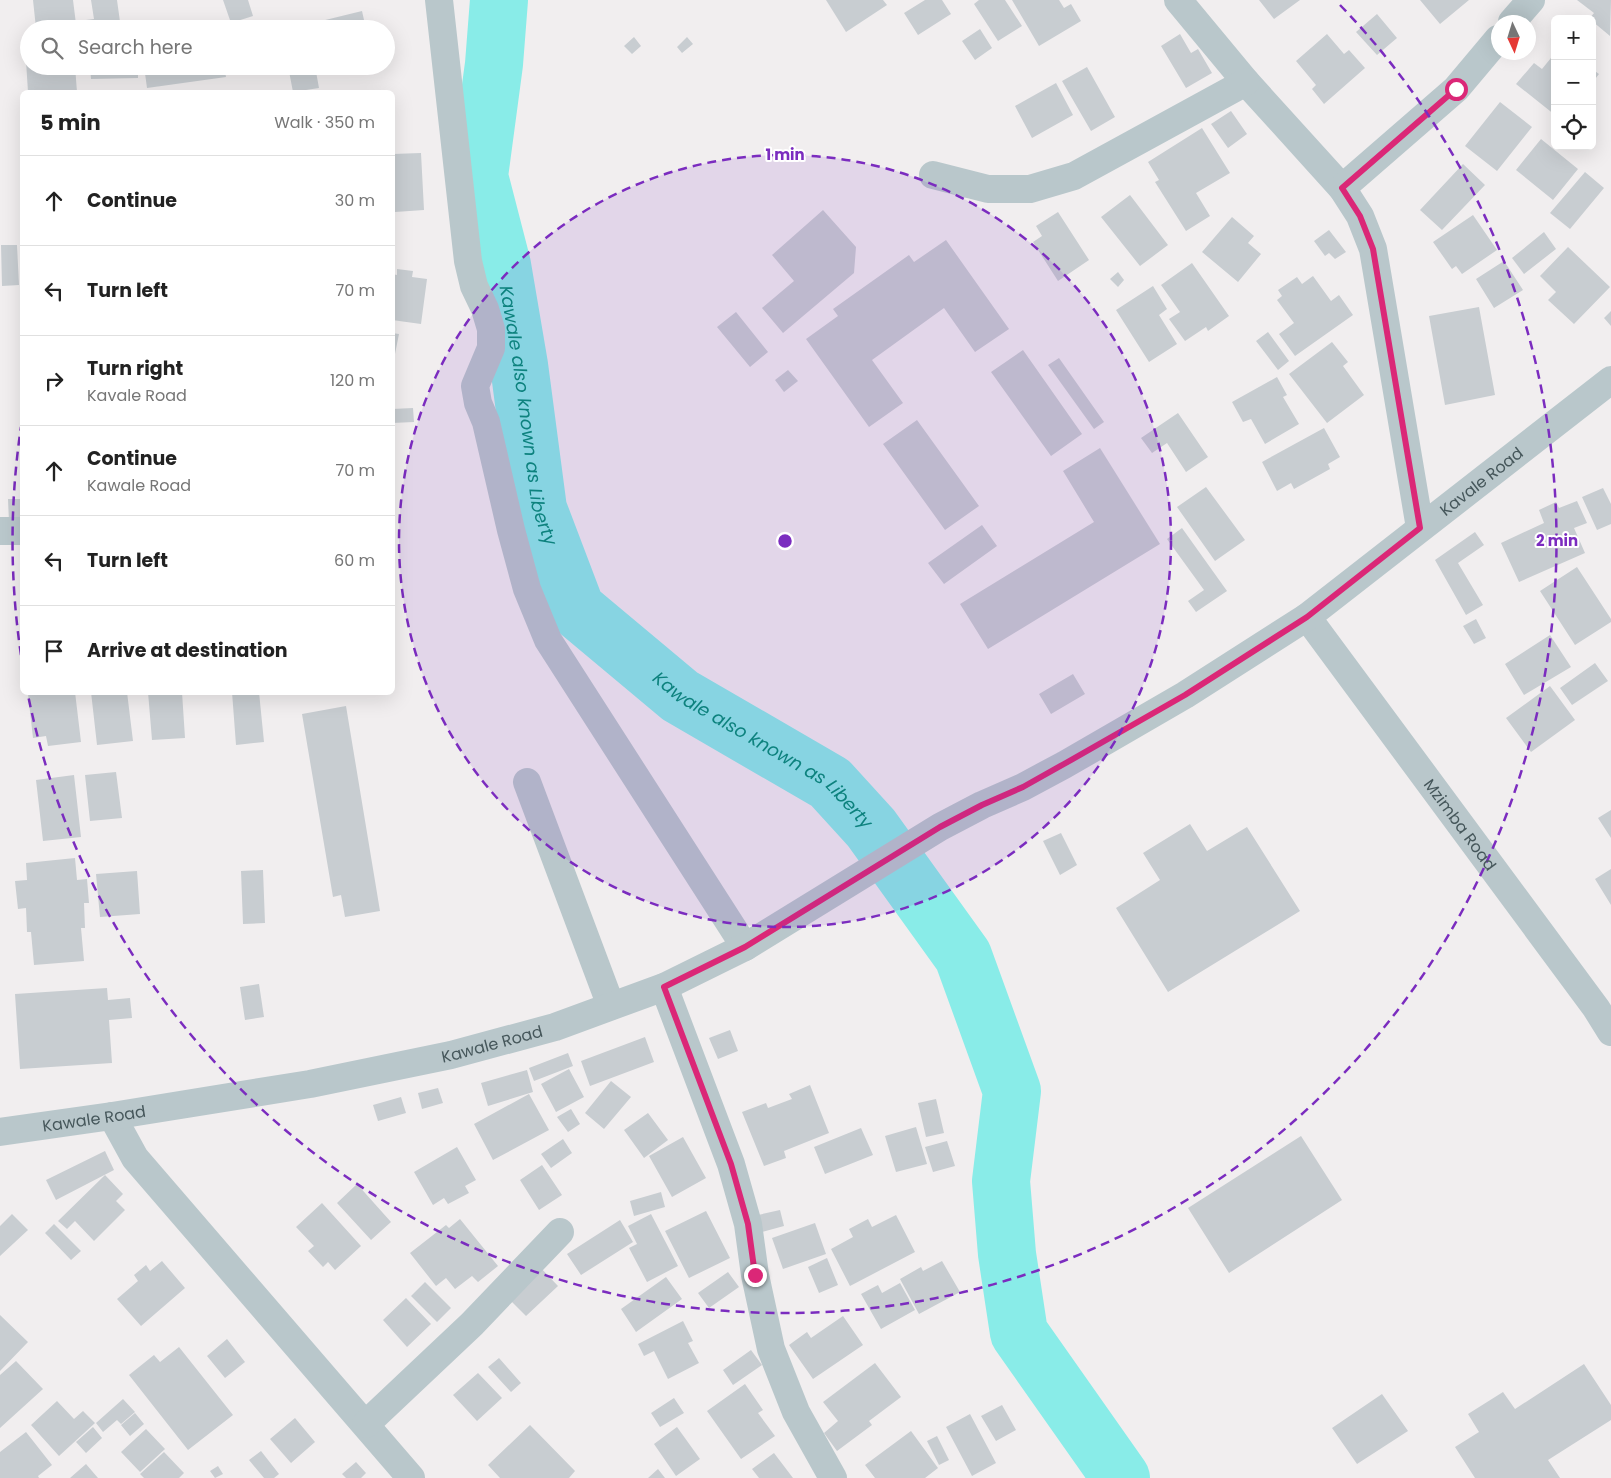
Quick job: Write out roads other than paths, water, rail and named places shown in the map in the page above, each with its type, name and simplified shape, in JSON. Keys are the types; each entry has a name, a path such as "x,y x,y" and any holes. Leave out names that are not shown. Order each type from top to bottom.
{"street":[{"path":"439,0 468,262 474,286 485,309 491,330 491,348 475,386 478,403 486,422 527,589 548,640 745,947"},
{"path":"1178,0 1246,82 1342,188 1360,216 1373,249 1420,528"},
{"path":"1518,15 1531,0"},
{"path":"1342,188 1456,89 1491,47"},
{"path":"933,176 988,189 1030,189 1074,176 1246,82"},
{"name":"Kavale Road","path":"940,827 982,805 1023,787 1185,695 1307,617 1611,380"},
{"path":"0,531 20,531"},
{"name":"Mzimba Road","path":"1307,617 1596,1008 1611,1032"},
{"path":"527,782 611,1006"},
{"name":"Kawale Road","path":"0,1132 310,1084 451,1055 555,1027 664,987 745,947 940,827"},
{"path":"664,987 731,1164 748,1224 755,1275 771,1348 796,1412 833,1478"},
{"path":"112,1116 135,1158 411,1478"},
{"path":"366,1424 472,1324 560,1232"}],"waterway":[{"name":"Kawale also known as Liberty","path":"499,0 494,64 479,176 502,265 519,365 538,509 576,609 680,696 830,783 871,828 963,956 1012,1091 1001,1181 1007,1254 1019,1333 1121,1478"}]}
